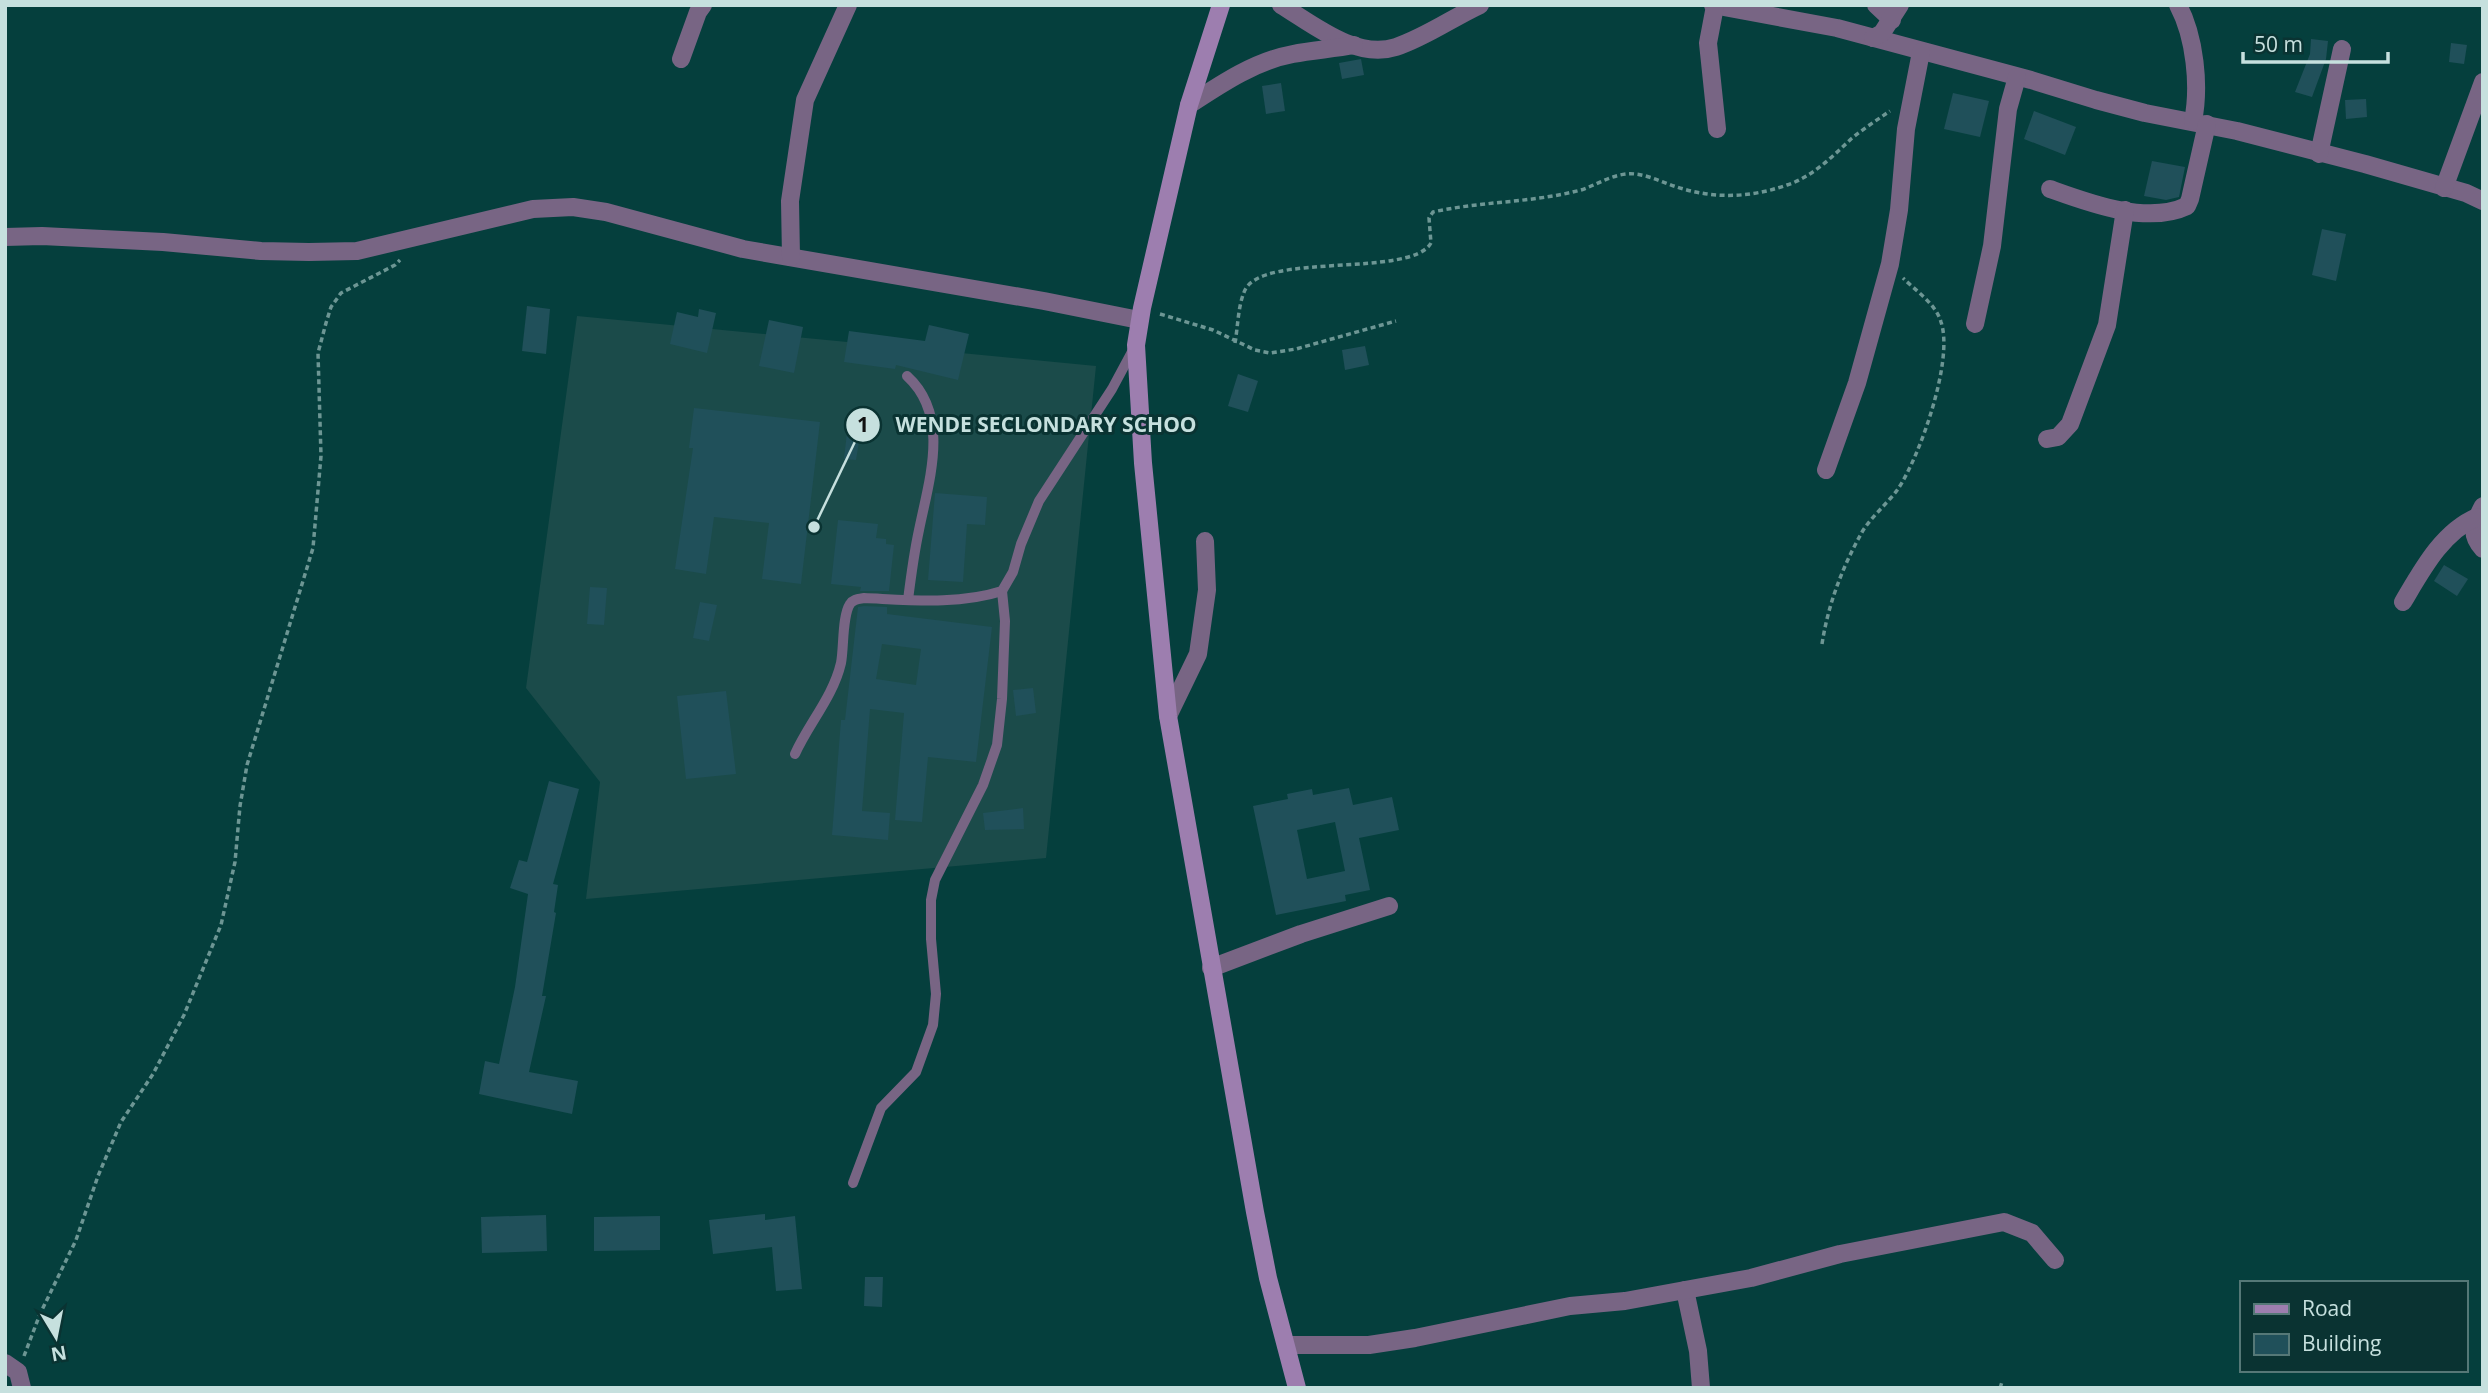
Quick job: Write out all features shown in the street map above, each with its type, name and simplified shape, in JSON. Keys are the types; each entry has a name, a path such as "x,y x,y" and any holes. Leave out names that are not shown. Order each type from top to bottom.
{"street":[{"path":"681,60 702,5"},
{"path":"791,257 790,201 804,100 848,5"},
{"path":"1221,5 1189,105 1140,314 1136,345 1143,463 1168,716 1255,1212 1297,1388"},
{"path":"1281,5 1332,36 1362,48 1394,48 1480,5"},
{"path":"1717,129 1708,43 1714,5 1797,20 1873,38 2145,113 2200,123 2466,193 2483,201"},
{"path":"1873,38 1882,33 1896,13 1876,5"},
{"path":"2050,189 2109,209 2162,213 2174,212 2187,206 2200,123 2190,33 2178,5"},
{"path":"1189,105 1229,78 1257,66 1292,54 1354,45"},
{"path":"2319,154 2342,49"},
{"path":"1826,470 1857,383 1890,264 1899,210 1906,130 1921,52"},
{"path":"1975,324 1992,246 2008,109 2017,77"},
{"path":"2444,188 2483,82"},
{"path":"5,237 149,241 309,253 357,251 533,209 573,207 606,212 743,249 1032,299 1140,314"},
{"path":"2047,439 2058,437 2070,424 2107,325 2125,210"},
{"path":"2480,511 2473,534 2483,549"},
{"path":"2403,602 2444,541 2462,523 2480,511"},
{"path":"1168,716 1198,654 1207,590 1205,541"},
{"path":"1211,968 1301,934 1389,906"},
{"path":"1286,1345 1369,1345 1570,1306 1625,1301 1751,1278 1840,1254 2004,1222 2032,1233 2055,1260"},
{"path":"1685,1290 1698,1351 1701,1388"}],"lane":[{"path":"853,1183 881,1108 916,1072 933,1025 936,994 931,900 934,880 983,785 998,745 1005,621 1002,591 1013,572 1039,500 1106,400 1136,345"},
{"path":"907,376 917,386 928,405 934,441 933,471 919,530 908,600"},
{"path":"795,754 805,731 836,681 850,604 864,598 955,600 984,597 1002,591"}],"path":[{"path":"1236,343 1245,289 1261,276 1331,265 1380,262 1420,254 1431,243 1429,218 1433,212 1513,202 1582,189 1605,178 1627,173 1704,194 1731,197 1788,185 1813,172 1869,125 1912,100"},
{"path":"15,1374 40,1314 76,1240 98,1176 121,1122 153,1074 184,1015 221,925 235,862 247,765 313,548 321,456 318,353 331,307 341,293 395,265 414,244 416,235"},
{"path":"1822,644 1825,620 1851,551 1863,530 1899,487 1912,464 1929,420 1946,341 1941,319 1932,306 1890,264"},
{"path":"1140,314 1213,330 1236,343 1263,352 1282,352 1396,321"},
{"path":"2000,1388 2002,1382"}],"shaded area":[{"path":"577,316 1096,366 1046,858 586,899 600,782 526,688"}],"building":[{"path":"2311,39 2328,41 2326,59 2312,97 2295,92 2310,54"},
{"path":"2451,43 2467,45 2464,64 2449,62"},
{"path":"1361,59 1364,75 1342,79 1339,63"},
{"path":"1281,83 1285,111 1266,114 1262,86"},
{"path":"1953,93 1989,101 1980,137 1944,129"},
{"path":"2366,99 2367,117 2346,119 2345,100"},
{"path":"2034,111 2076,127 2065,155 2024,139"},
{"path":"2152,161 2185,167 2179,197 2166,200 2144,196"},
{"path":"2322,229 2346,234 2336,281 2312,275"},
{"path":"527,306 550,309 546,354 522,351"},
{"path":"699,309 716,313 707,353 670,344 677,312 698,317"},
{"path":"769,320 803,327 794,373 759,366"},
{"path":"929,325 969,334 958,380 896,365 895,369 844,362 849,331 925,341"},
{"path":"1365,346 1369,365 1345,370 1342,350"},
{"path":"1238,374 1258,381 1248,412 1228,406"},
{"path":"694,408 820,422 801,584 762,579 769,523 714,517 706,574 675,569 693,448 689,448"},
{"path":"849,415 863,418 856,460 844,459"},
{"path":"935,493 987,497 985,525 967,524 963,582 928,580"},
{"path":"838,520 878,524 876,538 886,539 886,544 894,545 889,591 860,591 861,587 831,584"},
{"path":"2444,565 2468,579 2457,596 2434,581"},
{"path":"590,587 607,588 604,625 587,624"},
{"path":"700,602 717,605 709,641 693,638"},
{"path":"858,607 887,607 887,614 992,627 976,762 928,757 922,822 895,820 904,713 870,709 862,811 890,813 888,840 832,835 841,720 845,720","holes":["882,644 921,649 916,685 876,679"]},
{"path":"1033,688 1036,713 1016,716 1013,690"},
{"path":"726,691 736,774 686,779 677,696"},
{"path":"549,781 579,789 553,884 558,885 542,996 546,996 529,1072 578,1081 572,1114 479,1094 485,1061 499,1064 515,987 528,894 510,888 519,860 527,862"},
{"path":"1349,788 1353,805 1392,797 1399,830 1359,838 1370,890 1345,895 1346,901 1276,915 1253,806 1288,799 1287,794 1312,789 1313,795","holes":["1335,822 1345,871 1307,879 1297,830"]},
{"path":"1023,808 1024,829 985,830 983,813"},
{"path":"765,1214 765,1220 795,1216 802,1289 776,1291 772,1247 713,1254 709,1220"},
{"path":"546,1215 547,1251 482,1253 481,1217"},
{"path":"660,1216 660,1250 594,1251 594,1217"},
{"path":"865,1277 883,1277 882,1307 864,1306"}],"place":[{"name":"WENDE SECLONDARY SCHOO","path":"814,527"}]}
